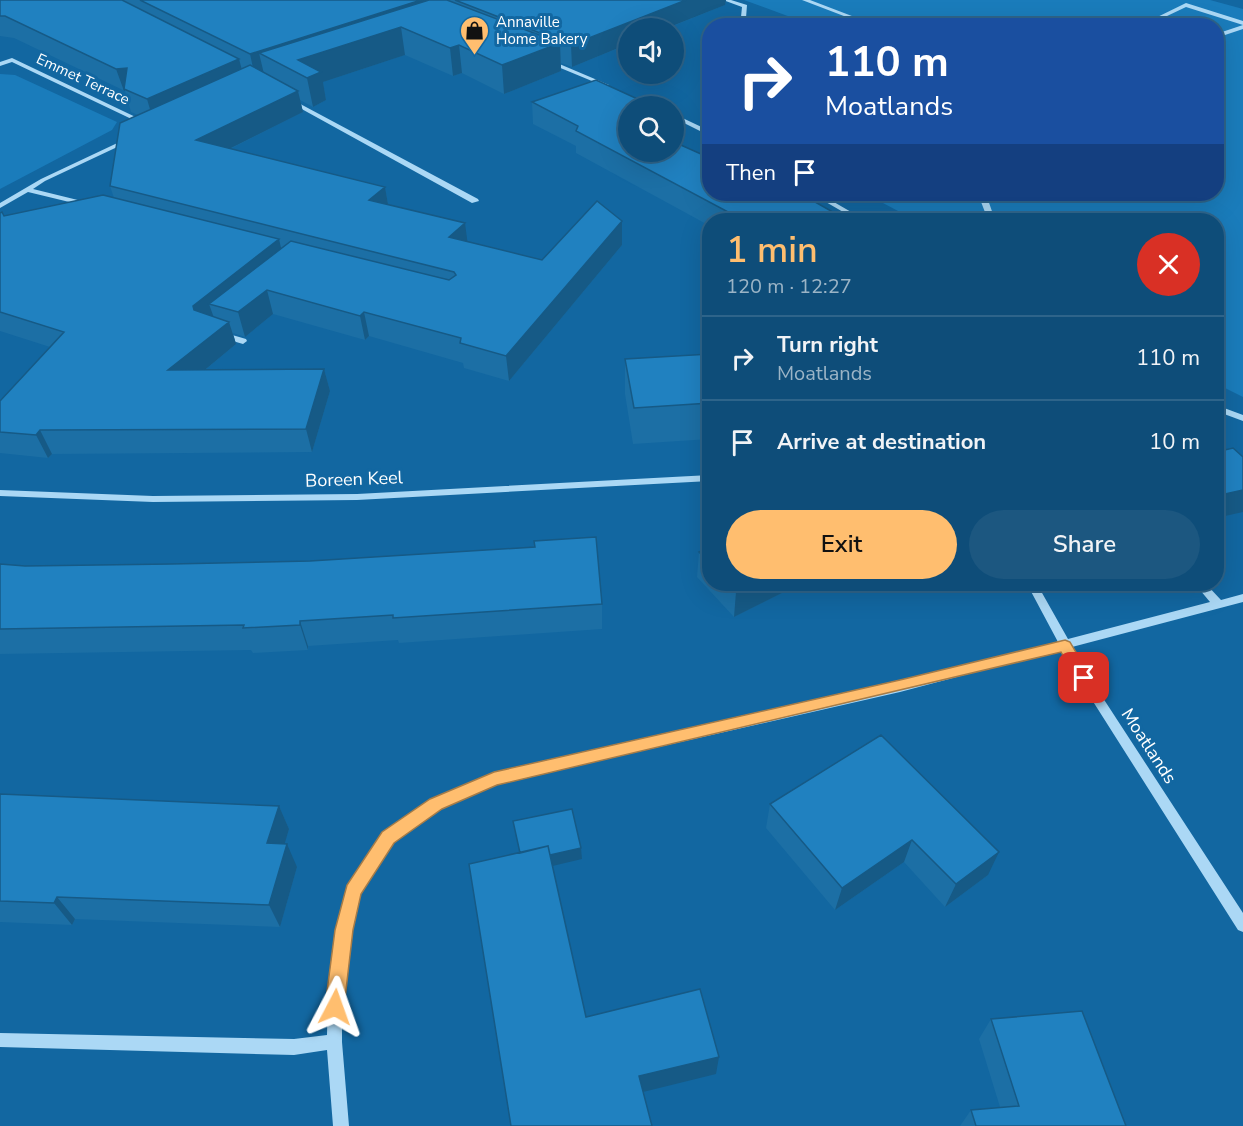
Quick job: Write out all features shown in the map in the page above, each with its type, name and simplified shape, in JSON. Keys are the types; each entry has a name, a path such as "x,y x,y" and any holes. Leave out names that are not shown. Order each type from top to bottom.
{"street":[{"path":"726,0 745,6 744,17"},
{"path":"805,0 854,18"},
{"path":"1156,18 1187,2 1243,23"},
{"path":"1224,33 1243,27"},
{"path":"0,54 12,60"},
{"path":"543,59 612,87"},
{"name":"Emmet Terrace","path":"0,64 12,60 153,128 143,132"},
{"path":"286,98 475,201"},
{"path":"684,121 702,130"},
{"path":"0,206 133,137"},
{"path":"27,190 101,208"},
{"path":"828,201 849,213"},
{"path":"215,333 243,341"},
{"path":"1224,411 1243,418"},
{"name":"Boreen Keel","path":"0,493 153,499 357,497 702,478"},
{"name":"Moatlands","path":"1036,591 1065,646 1243,925"},
{"path":"1206,591 1219,605"},
{"path":"340,1126 334,1042 335,989 353,891 388,837 436,804 505,776 900,687 1243,598"},
{"path":"0,1040 294,1047 334,1042"}],"shaded area":[{"path":"744,0 1210,0 1243,9 1243,397 1224,388 1224,213 902,213 879,201 1224,201 1224,18 793,18"},
{"path":"0,74 15,75 117,122 112,130 0,189"}],"building":[{"path":"0,0 122,0 239,59 147,99 124,89 127,68 116,69 5,16 0,16"},
{"path":"140,0 421,0 250,54"},
{"path":"429,0 447,0 560,43 502,65 459,45 450,48 401,27 298,60 321,72 307,78 259,53"},
{"path":"455,0 686,0 640,18 618,18 618,27 571,45"},
{"path":"250,65 298,91 196,140 385,187 369,200 465,223 449,237 542,260 597,201 622,221 506,356 460,343 461,338 364,312 360,316 267,290 238,312 209,304 291,241 449,280 456,275 454,272 110,186 120,123"},
{"path":"596,80 631,96 618,96 618,153 576,131 578,126 532,102"},
{"path":"684,146 702,154 702,198 634,162 684,162"},
{"path":"103,195 279,239 193,306 194,310 229,322 168,370 324,369 306,429 40,430 36,435 0,432 0,401 64,332 0,312 0,213 2,212 4,216"},
{"path":"707,201 813,201 835,213 730,213"},
{"path":"702,354 702,404 634,408 625,359"},
{"path":"1233,448 1243,457 1243,490 1224,494 1224,450"},
{"path":"596,537 602,604 393,618 393,615 300,621 300,625 243,628 244,625 0,629 0,564 25,566 310,561 535,547 534,541"},
{"path":"881,735 999,852 956,884 912,840 842,888 770,804"},
{"path":"0,794 279,806 267,843 287,844 269,905 57,897 54,903 0,901"},
{"path":"572,809 581,848 550,855 548,846 520,853 513,821"},
{"path":"548,846 586,1017 700,989 719,1057 639,1076 652,1126 511,1126 469,864"},
{"path":"1082,1011 1126,1126 976,1126 971,1110 1019,1106 991,1019"}],"place":[{"name":"Annaville Home Bakery","path":"475,56"}],"route":[{"path":"335,1007 335,989 344,930 353,891 388,837 436,804 494,779 900,687 1065,646 1084,678"}]}
